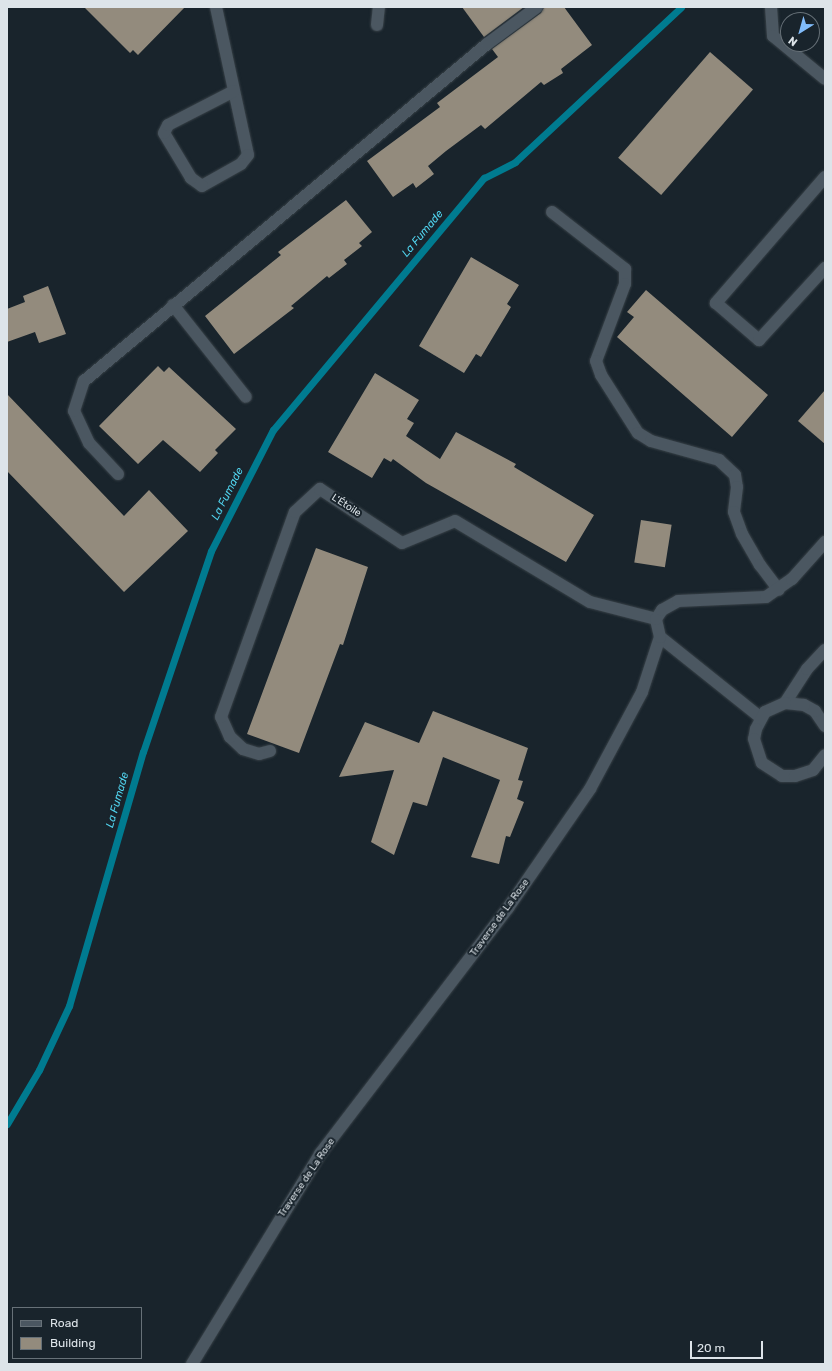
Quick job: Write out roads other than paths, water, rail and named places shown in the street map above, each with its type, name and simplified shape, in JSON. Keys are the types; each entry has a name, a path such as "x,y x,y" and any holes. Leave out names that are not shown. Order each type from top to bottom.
{"street":[{"path":"216,7 248,155 241,164 202,186 191,178 164,132 168,125 234,91"},
{"path":"377,25 379,7"},
{"path":"118,474 89,443 74,411 84,381 173,305 343,167 487,44 537,7"},
{"path":"771,7 773,36 825,79"},
{"path":"824,273 759,340 716,303 825,177"},
{"path":"552,212 625,269 625,284 596,361 601,376 638,433 651,441 719,460 735,475 734,512 742,534 760,565 779,590"},
{"path":"173,305 246,397"},
{"name":"L'Étoile","path":"270,751 259,754 243,749 230,737 221,717 295,512 320,489 402,543 455,521 590,602 656,618"},
{"path":"761,718 660,637 656,618 662,610 678,602 766,597 779,590 825,542"},
{"name":"Traverse de La Rose","path":"192,1364 320,1154 508,908 590,789 642,692 660,637"},
{"path":"785,703 807,669 825,650"},
{"path":"824,721 804,705 785,703 772,708 761,718 754,739 756,752 770,770 782,776 801,775 813,770 825,755"}],"waterway":[{"name":"La Fumade","path":"7,1124 39,1070 69,1006 143,752 211,551 273,430 484,178 515,162 681,7"}]}
